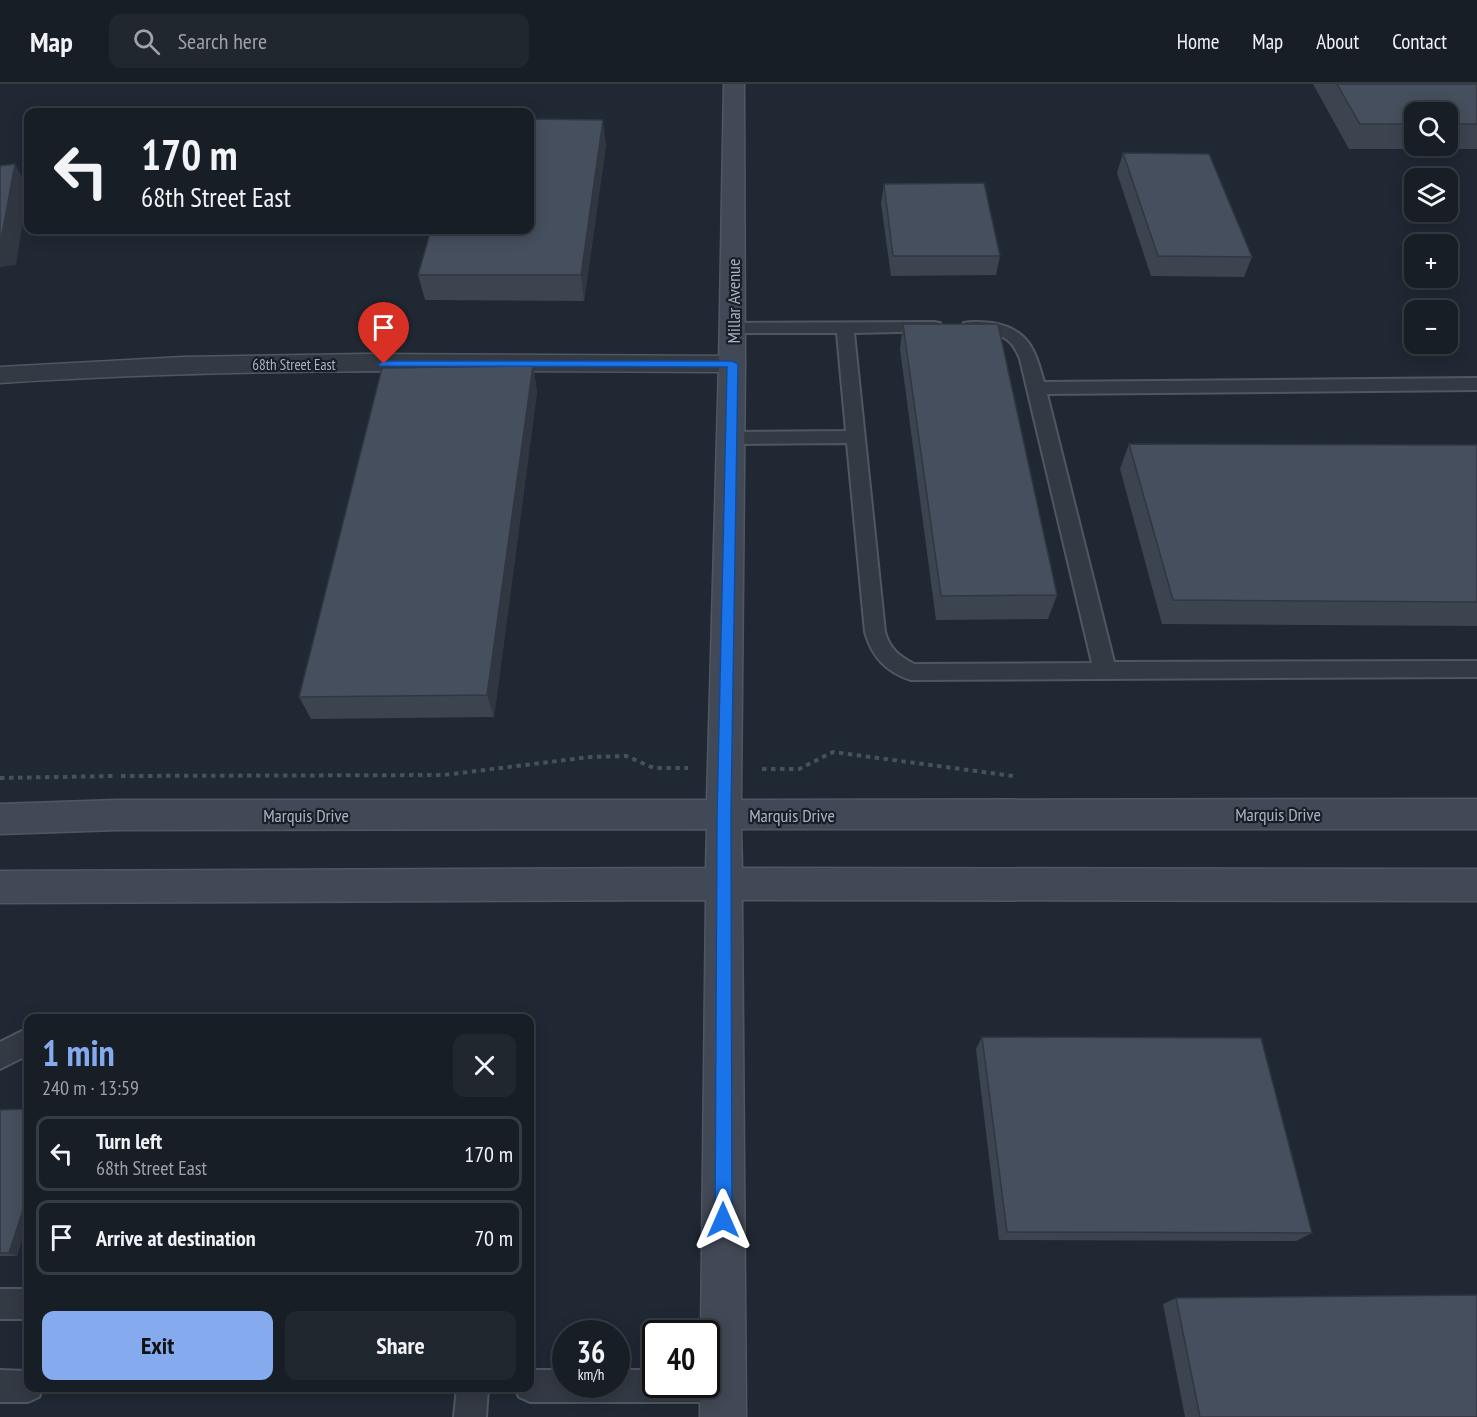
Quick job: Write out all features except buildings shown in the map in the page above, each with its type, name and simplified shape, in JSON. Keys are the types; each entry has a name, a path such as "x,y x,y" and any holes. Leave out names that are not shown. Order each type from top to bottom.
{"main road":[{"name":"Millar Avenue","path":"723,1401 724,815 731,438 734,84"},
{"name":"Marquis Drive","path":"0,819 117,815 1477,814"},
{"path":"0,887 725,884 1477,885"}],"street":[{"name":"68th Street East","path":"0,375 244,364 732,364"}],"lane":[{"path":"732,328 989,327 1006,330 1017,338 1026,349 1037,388 1105,671"},
{"path":"845,328 875,632 880,650 893,663 911,672 1477,669"},
{"path":"1037,388 1477,384"},
{"path":"731,438 856,437"},
{"path":"0,1056 24,1043"},
{"path":"0,1304 24,1304"},
{"path":"0,1386 24,1386"},
{"path":"534,1386 723,1401"},
{"path":"470,1417 473,1392"}],"route":[{"path":"384,364 732,364 724,815 723,1220"}]}
